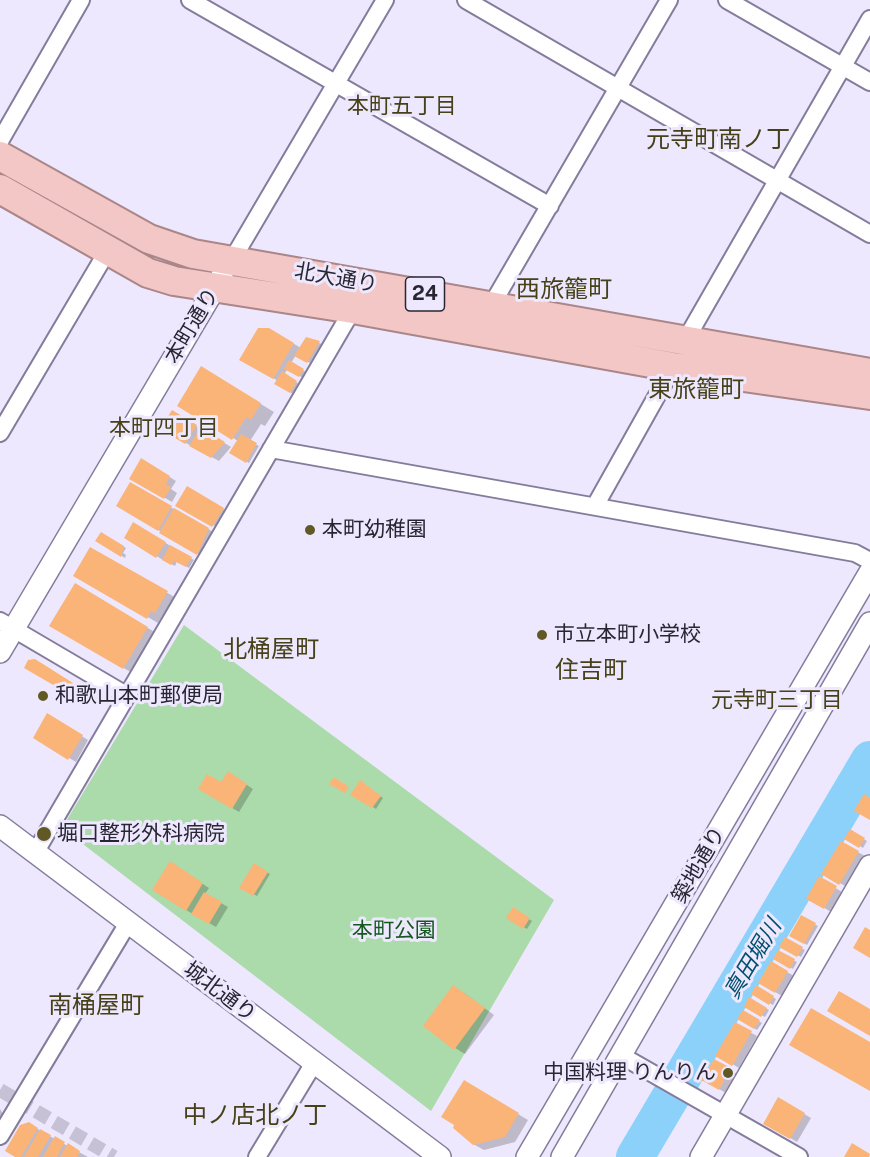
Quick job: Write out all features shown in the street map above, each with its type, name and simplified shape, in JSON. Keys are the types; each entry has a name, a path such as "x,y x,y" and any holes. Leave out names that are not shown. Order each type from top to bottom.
{"highway":[{"name":"北大通り","path":"0,156 149,239 193,254 870,373"},
{"name":"北大通り","path":"3,198 108,250 148,273 174,281 353,309 673,367 870,395"}],"street":[{"path":"0,141 81,0"},
{"path":"190,0 550,206"},
{"name":"本町通り","path":"0,652 7,625 232,260 385,0"},
{"path":"466,0 870,234"},
{"path":"491,306 669,0"},
{"path":"727,0 870,82"},
{"path":"685,341 870,19"},
{"path":"0,433 108,250"},
{"path":"35,853 353,309"},
{"path":"595,506 673,367"},
{"path":"271,449 855,553 870,561"},
{"name":"築地通り","path":"527,1157 870,572"},
{"name":"築地通り","path":"562,1157 870,623"},
{"path":"7,625 126,695"},
{"name":"城北通り","path":"0,826 440,1157"},
{"path":"701,1157 870,866"},
{"path":"0,1136 128,923"},
{"path":"622,1056 799,1157"},
{"path":"257,1157 314,1063"}],"green space":[{"name":"本町公園","path":"184,625 554,900 431,1111 62,828"}],"building":[{"path":"258,328 269,328 294,343 273,379 239,360"},
{"path":"306,337 320,341 307,363 294,356"},
{"path":"289,360 304,369 299,377 284,369"},
{"path":"201,366 261,403 251,420 246,417 232,440 177,406"},
{"path":"282,371 297,381 290,393 274,384"},
{"path":"172,410 197,425 185,444 160,429"},
{"path":"201,427 225,442 211,458 189,446"},
{"path":"241,434 257,443 246,463 229,453"},
{"path":"141,458 170,476 166,484 171,487 164,499 129,479"},
{"path":"130,482 172,506 158,531 116,506"},
{"path":"187,486 224,508 212,527 175,506"},
{"path":"174,508 209,528 197,555 159,533"},
{"path":"133,522 166,542 156,558 124,538"},
{"path":"101,532 124,546 121,557 95,541"},
{"path":"170,545 192,557 186,567 174,561 171,565 162,560"},
{"path":"90,547 168,591 155,613 151,611 147,619 73,576"},
{"path":"75,583 148,627 123,669 49,626"},
{"path":"35,659 73,683 67,693 24,668 28,660"},
{"path":"47,713 83,735 68,760 33,738"},
{"path":"228,771 247,784 232,809 198,789 207,774 221,782"},
{"path":"334,777 349,787 345,793 329,784"},
{"path":"360,780 381,796 372,808 350,795"},
{"path":"864,794 870,798 870,820 854,811"},
{"path":"850,829 865,838 859,848 844,839"},
{"path":"841,841 859,851 839,885 821,874"},
{"path":"170,861 203,883 186,911 152,890"},
{"path":"254,863 268,872 253,896 239,888"},
{"path":"819,876 837,886 824,909 806,899"},
{"path":"204,892 222,902 209,924 191,914"},
{"path":"513,907 530,918 523,929 506,918"},
{"path":"801,915 816,923 804,944 789,936"},
{"path":"865,927 870,930 870,958 853,948"},
{"path":"785,937 803,947 797,957 779,947"},
{"path":"778,950 795,959 790,969 773,959"},
{"path":"771,961 788,971 775,993 758,983"},
{"path":"453,985 485,1008 454,1050 423,1026"},
{"path":"756,985 774,996 769,1005 751,994"},
{"path":"839,991 870,1009 870,1036 827,1011"},
{"path":"749,997 767,1008 761,1017 744,1007"},
{"path":"811,1008 870,1042 870,1091 789,1045"},
{"path":"743,1010 760,1020 754,1029 737,1019"},
{"path":"735,1022 752,1031 732,1066 715,1056"},
{"path":"714,1059 731,1068 719,1090 701,1080"},
{"path":"464,1080 519,1113 505,1137 473,1145 453,1128 454,1125 441,1117"},
{"path":"778,1097 805,1113 790,1139 763,1124"},
{"path":"29,1122 38,1128 21,1157 15,1157 5,1151 20,1125"},
{"path":"40,1129 51,1135 38,1157 24,1157"},
{"path":"55,1136 65,1142 57,1157 43,1157"},
{"path":"68,1143 80,1151 77,1157 60,1157"},
{"path":"852,1143 870,1154 869,1157 844,1157"}],"waterway":[{"name":"真田堀川","path":"635,1157 870,760"}],"tunnel":[{"path":"0,1090 114,1157"}],"place":[{"name":"本町幼稚園","path":"310,530"},
{"name":"市立本町小学校","path":"542,635"},
{"name":"和歌山本町郵便局","path":"43,696"},
{"name":"堀口整形外科病院","path":"44,834"},
{"name":"中国料理 りんりん","path":"728,1073"}],"district":[{"name":"本町五丁目","path":"402,106"},
{"name":"元寺町南ノ丁","path":"718,140"},
{"name":"西旅籠町","path":"564,290"},
{"name":"東旅籠町","path":"696,390"},
{"name":"本町四丁目","path":"164,428"},
{"name":"北桶屋町","path":"271,650"},
{"name":"住吉町","path":"591,671"},
{"name":"元寺町三丁目","path":"777,700"},
{"name":"南桶屋町","path":"96,1006"},
{"name":"中ノ店北ノ丁","path":"255,1116"}]}
